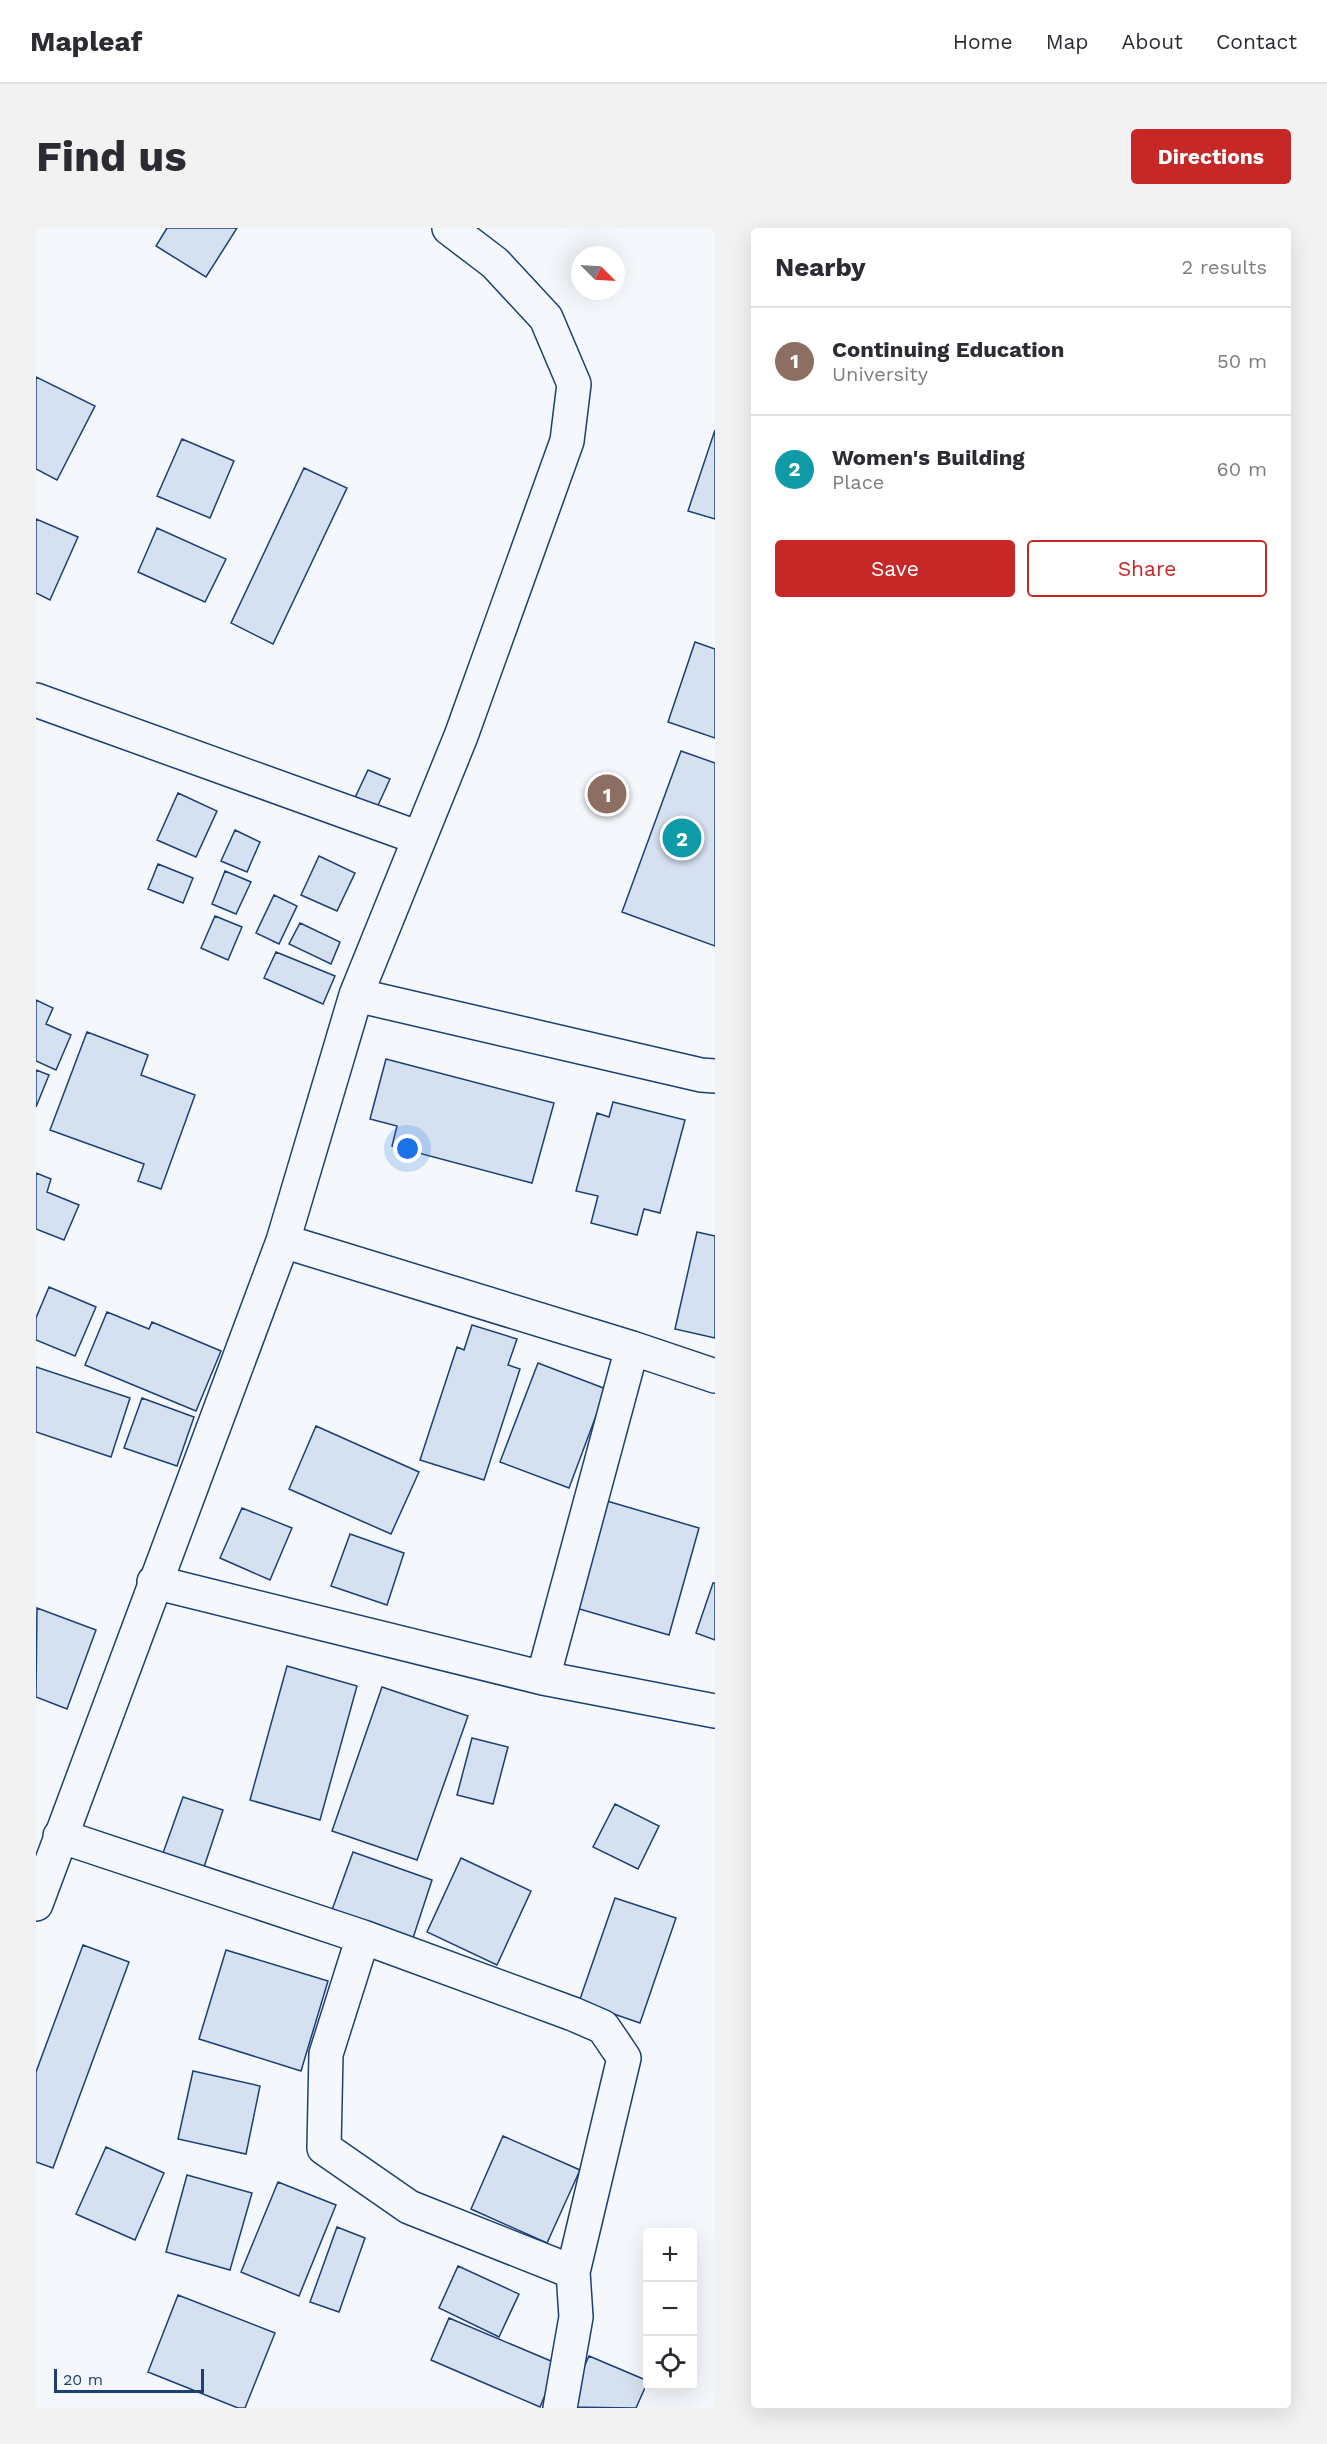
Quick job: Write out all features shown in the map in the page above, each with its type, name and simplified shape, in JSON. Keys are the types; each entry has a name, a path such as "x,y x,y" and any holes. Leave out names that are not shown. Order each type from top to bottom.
{"street":[{"path":"36,1905 154,1582 283,1241 356,995 461,736 567,441 574,384 546,318 495,263 449,228"},
{"path":"36,700 419,838"},
{"path":"356,995 689,1072 715,1076"},
{"path":"283,1241 632,1348 715,1376"},
{"path":"543,1678 632,1348"},
{"path":"154,1582 543,1678 715,1711"},
{"path":"60,1836 363,1937 603,2027 624,2058 573,2272 576,2317 560,2408"},
{"path":"363,1937 326,2054 324,2148 409,2207 573,2272"}],"building":[{"path":"167,228 237,228 206,277 156,246"},
{"path":"36,377 95,406 57,480 36,469"},
{"path":"715,430 715,519 688,511"},
{"path":"182,439 234,461 210,518 157,496"},
{"path":"304,468 347,488 273,644 231,623"},
{"path":"36,519 78,537 50,600 36,593"},
{"path":"157,528 226,559 205,602 138,572"},
{"path":"695,642 715,649 715,738 668,722"},
{"path":"681,751 715,763 715,946 622,912"},
{"path":"368,770 390,779 375,812 353,802"},
{"path":"178,793 217,811 196,857 157,840"},
{"path":"235,830 260,842 247,872 221,861"},
{"path":"319,856 355,873 337,911 301,895"},
{"path":"158,864 193,878 183,903 148,889"},
{"path":"225,871 251,882 236,914 212,904"},
{"path":"274,895 297,906 279,944 256,933"},
{"path":"215,916 242,927 228,960 201,948"},
{"path":"300,923 340,942 331,964 289,944"},
{"path":"276,952 335,976 323,1004 264,978"},
{"path":"36,1000 53,1008 46,1024 71,1035 56,1070 36,1061"},
{"path":"87,1032 148,1055 141,1075 195,1095 161,1189 138,1181 144,1164 50,1130"},
{"path":"386,1059 554,1103 532,1183 392,1146 397,1126 370,1119"},
{"path":"36,1070 49,1075 36,1107"},
{"path":"613,1102 685,1120 660,1213 644,1209 637,1235 591,1223 598,1196 576,1191 597,1113 609,1117"},
{"path":"36,1173 51,1179 47,1192 79,1205 64,1240 36,1229"},
{"path":"697,1232 715,1236 715,1338 675,1329"},
{"path":"49,1287 96,1307 75,1356 36,1340 36,1318"},
{"path":"107,1312 149,1329 152,1322 221,1351 196,1411 85,1365"},
{"path":"472,1325 517,1339 508,1365 520,1369 484,1480 420,1460 457,1347 464,1350"},
{"path":"538,1363 606,1389 569,1488 500,1462"},
{"path":"36,1367 130,1398 111,1457 36,1432"},
{"path":"142,1398 194,1417 177,1466 124,1448"},
{"path":"316,1426 419,1472 391,1534 289,1489"},
{"path":"607,1501 699,1528 669,1635 576,1608"},
{"path":"242,1508 292,1528 270,1580 220,1558"},
{"path":"350,1534 404,1553 387,1605 331,1586"},
{"path":"713,1583 715,1583 715,1640 696,1633"},
{"path":"37,1608 96,1630 67,1709 36,1697"},
{"path":"287,1666 357,1686 320,1820 250,1800"},
{"path":"382,1687 468,1716 417,1860 332,1831"},
{"path":"472,1738 508,1747 493,1804 457,1795"},
{"path":"183,1797 223,1810 204,1867 163,1853"},
{"path":"615,1804 659,1826 638,1869 593,1847"},
{"path":"353,1852 432,1880 413,1938 332,1910"},
{"path":"461,1858 531,1891 497,1965 427,1932"},
{"path":"615,1898 676,1918 640,2023 579,2002"},
{"path":"83,1945 129,1962 53,2168 36,2162 36,2072"},
{"path":"226,1950 328,1981 301,2071 199,2039"},
{"path":"193,2071 260,2086 246,2154 178,2139"},
{"path":"503,2136 580,2170 547,2243 471,2209"},
{"path":"106,2147 164,2173 135,2240 76,2214"},
{"path":"187,2175 252,2193 230,2270 166,2252"},
{"path":"278,2182 336,2205 299,2296 241,2272"},
{"path":"337,2227 365,2238 339,2312 310,2302"},
{"path":"458,2266 519,2294 499,2337 439,2308"},
{"path":"178,2295 275,2333 245,2408 238,2408 148,2372"},
{"path":"449,2318 558,2364 540,2407 431,2360"},
{"path":"589,2356 643,2379 644,2390 636,2408 566,2407"}],"place":[{"name":"Continuing Education","path":"607,794"},
{"name":"Women's Building","path":"682,838"}]}
